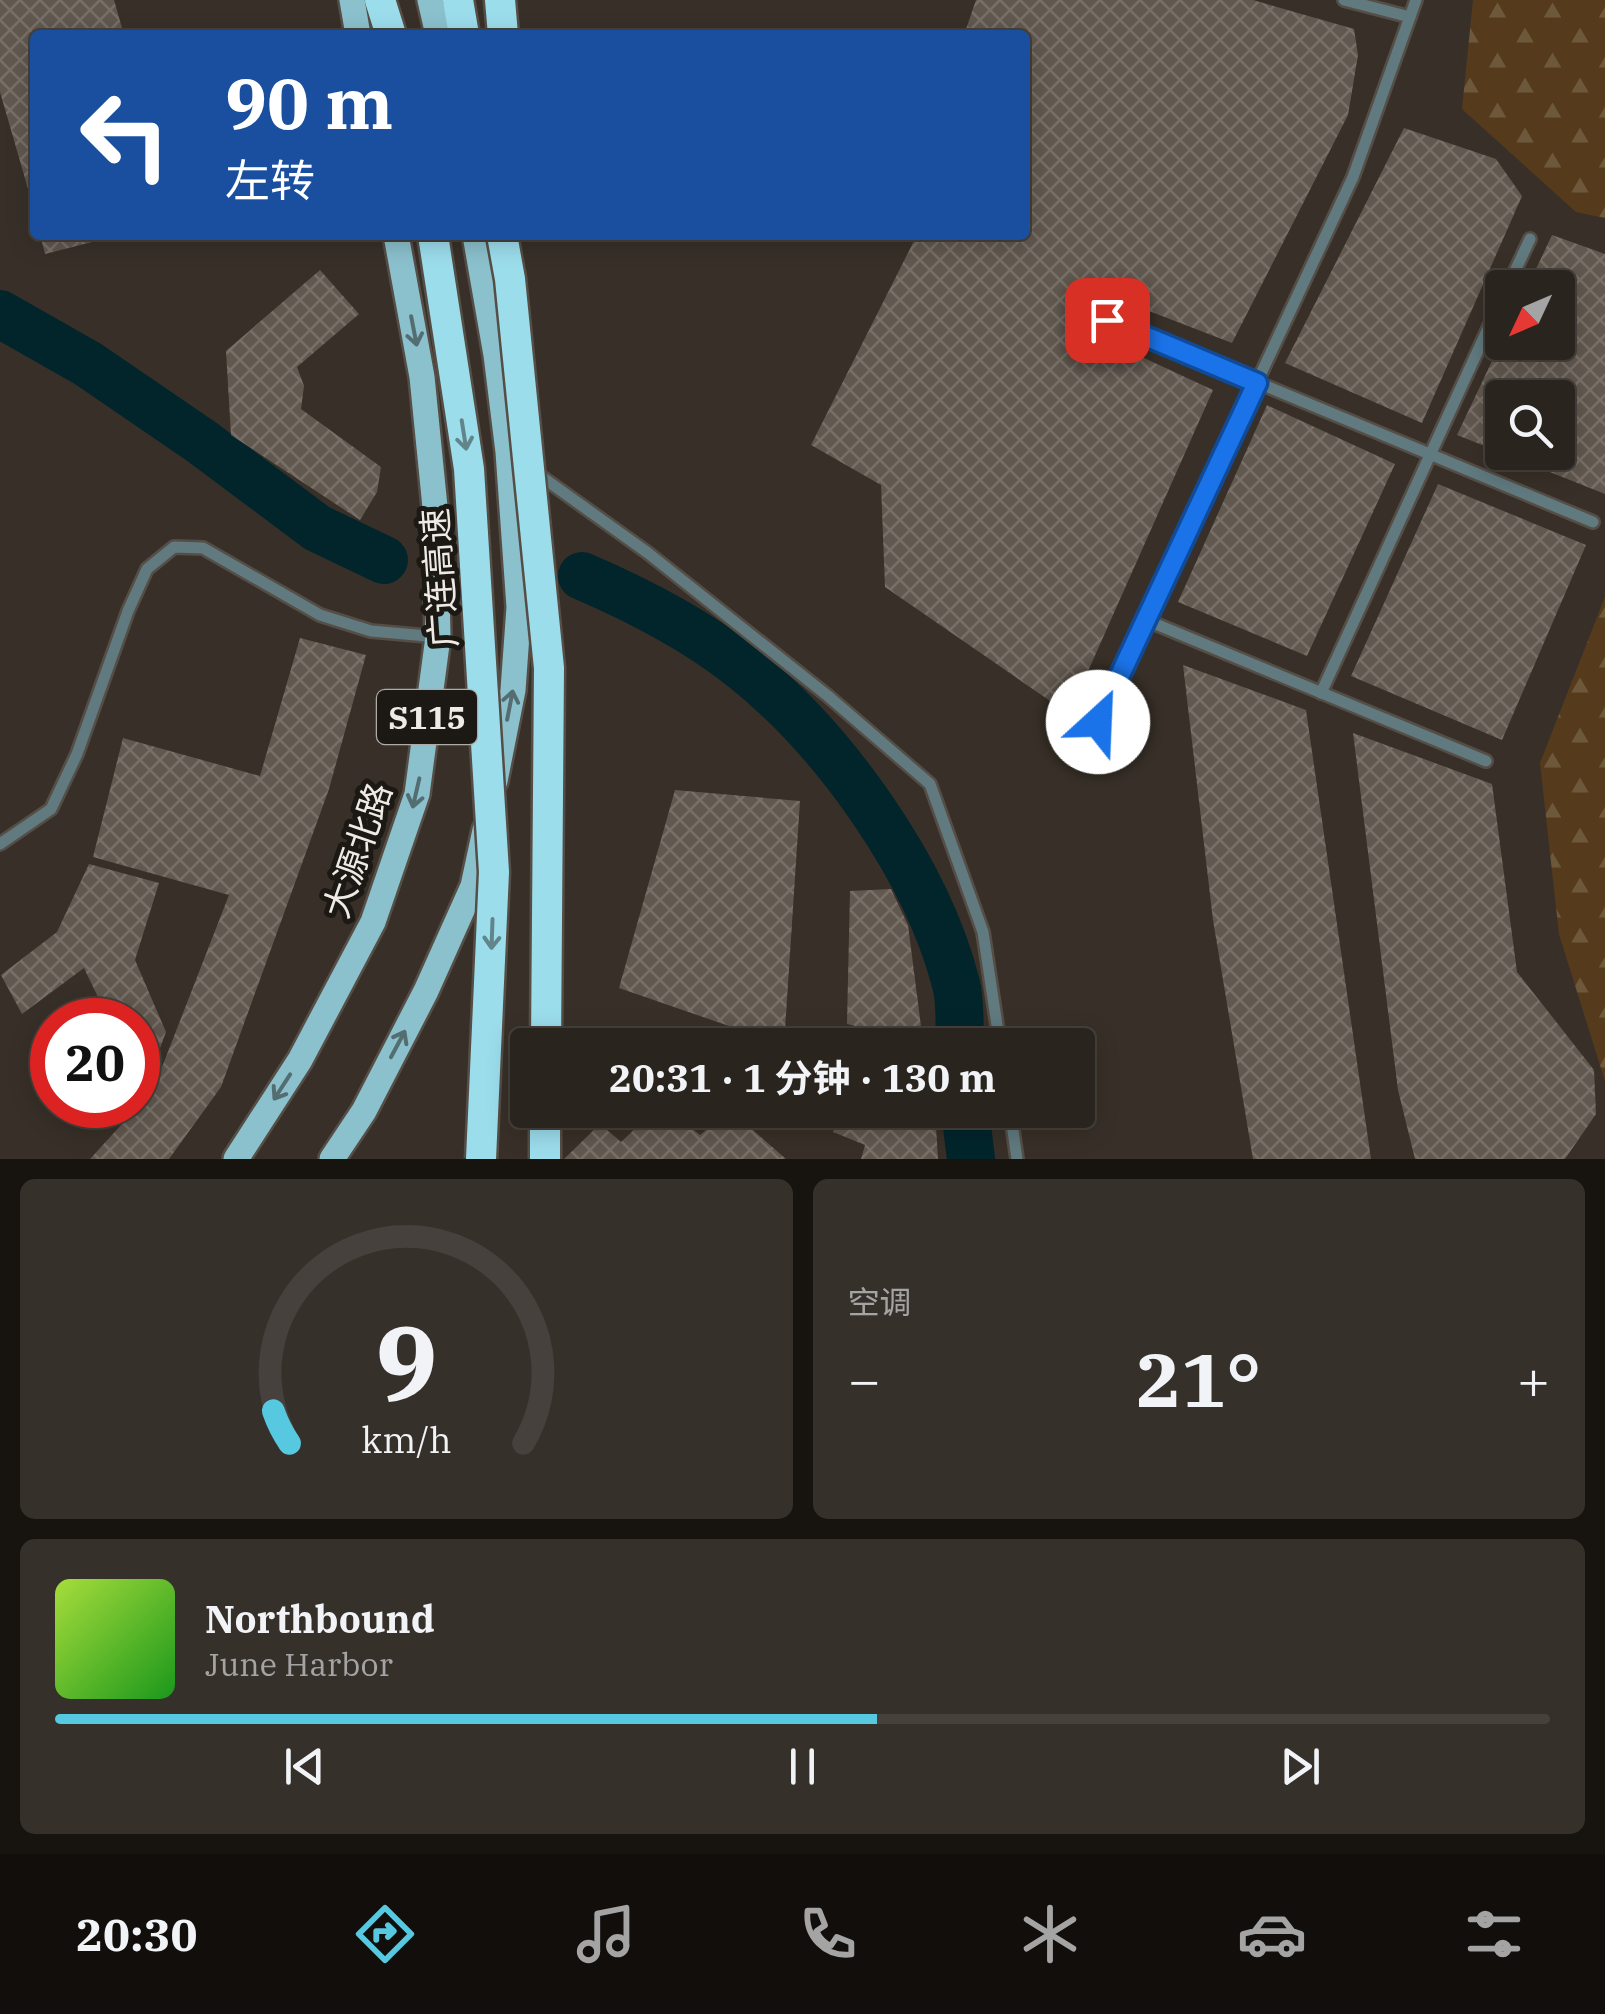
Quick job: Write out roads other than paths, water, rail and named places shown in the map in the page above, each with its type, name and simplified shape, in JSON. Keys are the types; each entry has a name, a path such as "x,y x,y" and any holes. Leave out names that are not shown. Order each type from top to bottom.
{"highway":[{"path":"380,0 389,30"},
{"path":"392,0 399,30"},
{"path":"458,0 463,30"},
{"path":"500,0 503,30"},
{"name":"广连高速","path":"434,240 469,469 494,872 481,1159"},
{"path":"503,240 549,668 546,1028"},
{"path":"513,240 520,376"},
{"path":"545,1159 546,1128"}],"main road":[{"path":"352,0 357,30"},
{"path":"430,0 437,30"},
{"name":"大源北路","path":"236,1159 300,1060 374,922 417,794 438,637 436,507 422,377 397,240"},
{"name":"S115","path":"332,1159 364,1111 473,886 513,690 518,607 508,452 476,240"}],"lane":[{"path":"1344,0 1410,17"},
{"path":"1098,722 1353,177 1416,0"},
{"path":"1515,270 1530,239"},
{"path":"1107,320 1593,522"},
{"path":"1320,693 1485,334"},
{"path":"508,452 648,554 828,696 930,784 983,932 997,1028"},
{"path":"0,844 51,809 78,754 128,610 147,570 174,547 203,548 320,614 371,631 438,637"},
{"path":"1146,620 1486,761"},
{"path":"1013,1128 1017,1159"}],"waterway":[{"path":"0,314 88,364 317,528 384,560"},
{"path":"582,576 704,639 776,696 810,730 873,810 923,896 958,991 960,1028"},
{"path":"967,1128 971,1159"}]}
